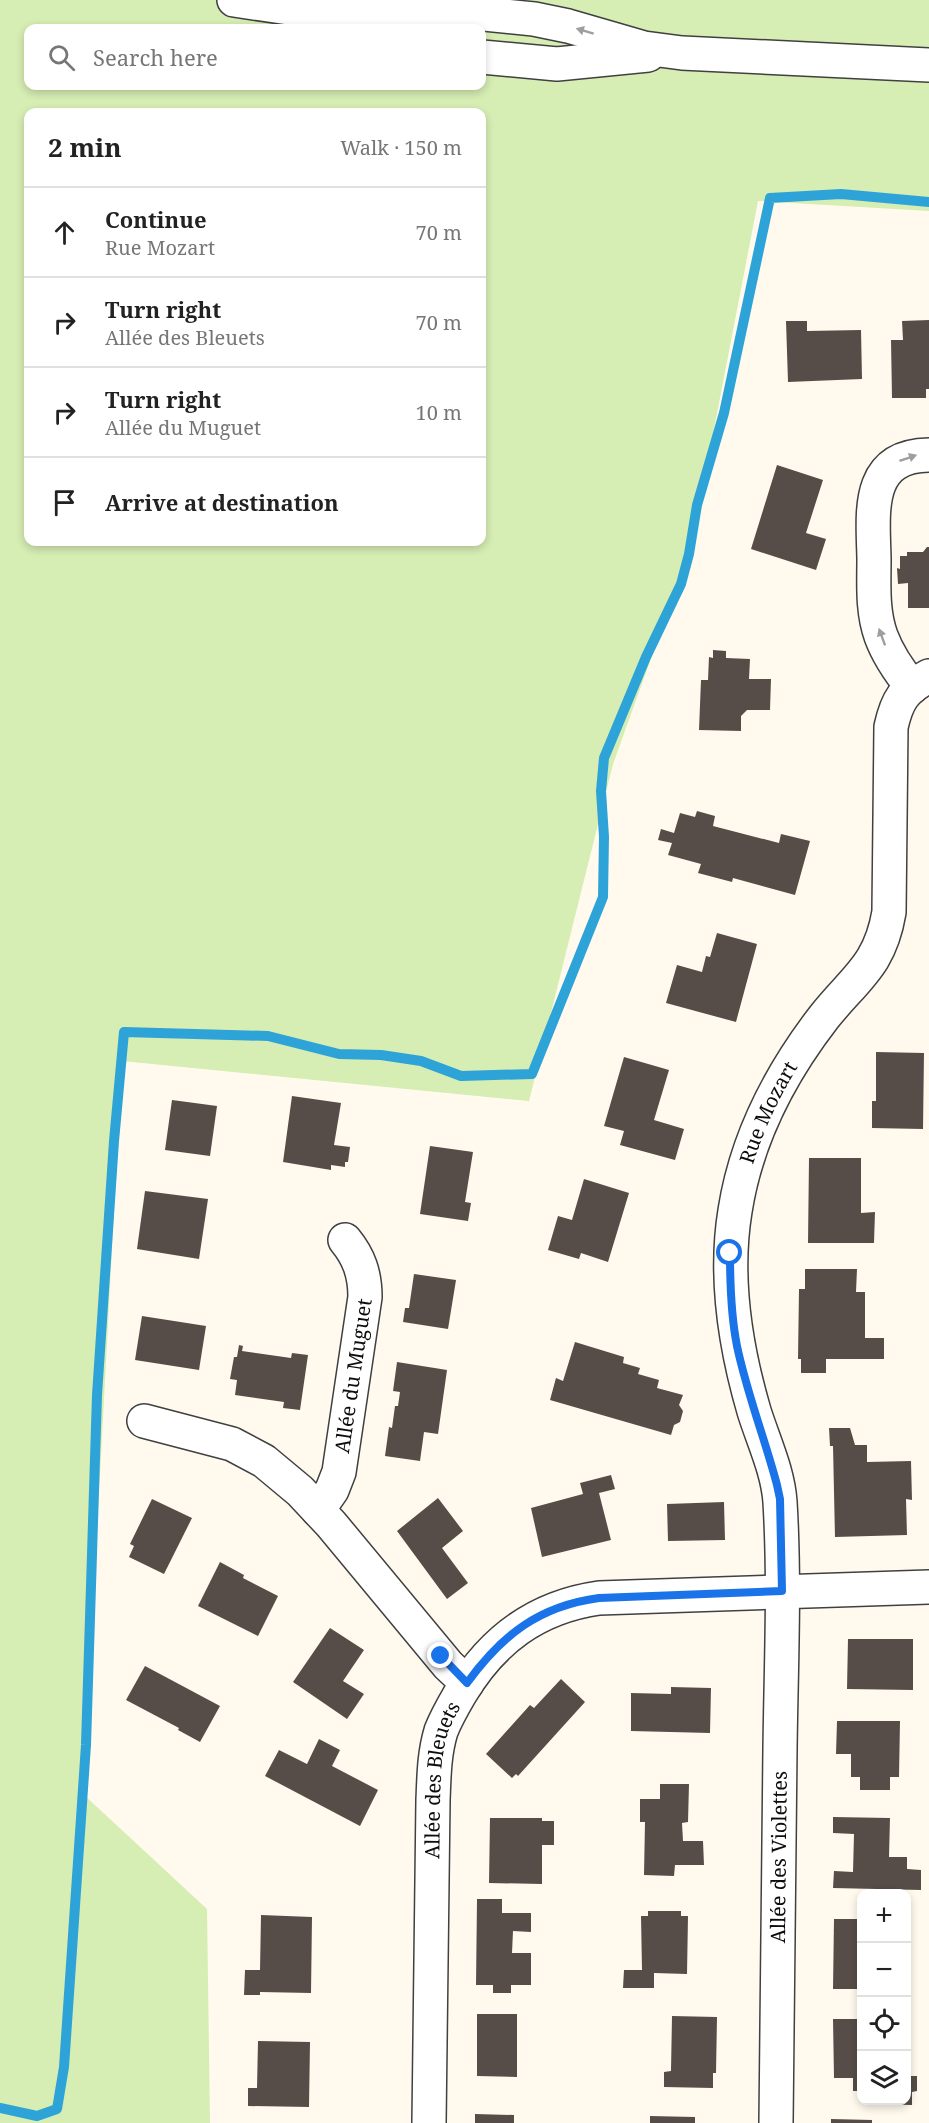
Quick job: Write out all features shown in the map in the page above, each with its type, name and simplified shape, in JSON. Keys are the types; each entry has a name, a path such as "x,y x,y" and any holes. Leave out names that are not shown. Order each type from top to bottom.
{"street":[{"path":"234,0 315,13 350,15 425,8 534,19 568,26 644,48 682,53 929,65"},
{"path":"315,13 349,24"},
{"path":"486,57 557,64 682,53"},
{"path":"920,681 899,670 885,646 876,616 873,505 880,481 896,463 911,456 929,455"},
{"name":"Rue Mozart","path":"782,1591 777,1485 750,1396 736,1335 730,1280 734,1215 744,1168 757,1131 776,1090 824,1017 873,960 884,938 889,912 891,727 899,700 920,681"},
{"name":"Allée du Muguet","path":"318,1510 332,1490 339,1472 365,1297 364,1275 359,1261 345,1240"},
{"path":"144,1421 242,1448 264,1461 300,1491 318,1510 448,1665 467,1683"},
{"name":"Allée des Bleuets","path":"429,2123 434,1768 442,1730 467,1683 496,1648 518,1628 540,1615 572,1603 609,1597 929,1587"},
{"name":"Allée des Violettes","path":"776,2123 782,1591"}],"green space":[{"path":"0,0 929,0 929,211 758,201 691,548 613,764 529,1101 122,1061 83,1794 207,1909 210,2123 0,2123"}],"building":[{"path":"929,320 929,389 926,389 926,398 892,398 891,340 903,340 902,321"},
{"path":"786,321 807,321 807,331 861,330 862,379 788,382"},
{"path":"777,465 823,480 806,533 826,539 816,570 751,549"},
{"path":"929,547 929,608 908,608 908,583 898,584 897,568 900,569 900,556 907,556 907,552 923,552"},
{"path":"713,650 726,651 726,658 750,659 749,679 771,679 770,710 747,710 741,716 741,731 699,730 701,680 708,680 709,657 713,658"},
{"path":"697,811 715,816 713,826 779,843 781,834 810,841 795,895 733,878 732,882 698,873 701,864 668,855 672,843 658,840 661,829 674,833 680,813 695,817"},
{"path":"717,933 757,944 736,1022 666,1003 677,965 702,972 706,956 710,957"},
{"path":"876,1052 924,1053 923,1129 872,1128 872,1101 876,1101"},
{"path":"624,1057 669,1070 654,1120 684,1129 675,1160 620,1145 624,1131 604,1126"},
{"path":"292,1096 341,1103 334,1145 350,1147 345,1167 331,1165 331,1170 283,1162"},
{"path":"172,1100 217,1106 210,1156 165,1150"},
{"path":"430,1146 473,1152 465,1202 471,1203 468,1221 420,1214"},
{"path":"809,1158 861,1158 861,1213 875,1212 874,1243 808,1243"},
{"path":"584,1179 629,1193 608,1262 581,1253 579,1259 548,1250 558,1216 572,1220"},
{"path":"145,1191 208,1199 199,1259 137,1249"},
{"path":"805,1269 857,1269 856,1292 865,1292 865,1338 884,1338 884,1359 826,1359 826,1373 801,1373 801,1359 798,1359 799,1289 805,1289"},
{"path":"414,1274 456,1280 448,1329 403,1322 405,1308 409,1308"},
{"path":"142,1316 206,1326 199,1370 135,1360"},
{"path":"575,1342 624,1357 623,1363 640,1368 638,1374 659,1380 657,1388 683,1395 679,1405 683,1411 680,1422 674,1425 671,1435 550,1400 556,1378 563,1381"},
{"path":"239,1345 243,1346 242,1351 291,1358 292,1353 308,1355 300,1410 283,1408 284,1402 235,1395 237,1380 230,1379"},
{"path":"397,1362 447,1370 438,1434 424,1432 420,1461 385,1456 389,1427 392,1428 395,1406 398,1406 400,1392 393,1391"},
{"path":"829,1428 850,1428 855,1445 867,1445 867,1462 911,1461 912,1500 906,1499 907,1535 835,1537 833,1446 830,1446"},
{"path":"611,1475 615,1489 599,1493 611,1540 542,1557 531,1508 583,1494 580,1483"},
{"path":"438,1498 463,1531 442,1548 468,1583 447,1599 397,1531"},
{"path":"152,1499 192,1518 164,1574 129,1557 134,1546 130,1544"},
{"path":"724,1502 725,1540 668,1541 667,1504"},
{"path":"220,1562 244,1575 243,1578 278,1596 258,1636 198,1606"},
{"path":"330,1628 364,1650 343,1681 364,1694 347,1719 293,1682"},
{"path":"848,1639 913,1639 913,1690 847,1689"},
{"path":"145,1666 220,1706 200,1742 178,1730 179,1728 126,1700"},
{"path":"561,1679 585,1702 518,1776 516,1774 512,1778 486,1754 530,1705 534,1708"},
{"path":"671,1687 711,1688 710,1733 631,1731 631,1693 671,1694"},
{"path":"837,1721 900,1721 899,1777 890,1777 890,1790 860,1790 860,1777 851,1777 851,1754 836,1754"},
{"path":"319,1739 340,1750 332,1766 378,1790 360,1826 265,1776 279,1750 307,1764"},
{"path":"660,1784 689,1784 688,1822 682,1823 683,1841 703,1841 704,1865 675,1865 674,1876 644,1875 645,1822 640,1822 640,1799 660,1799"},
{"path":"833,1817 890,1818 889,1857 907,1857 907,1869 921,1870 921,1890 833,1888 834,1871 853,1872 854,1834 833,1833"},
{"path":"490,1818 542,1818 542,1821 554,1821 554,1845 542,1845 542,1884 489,1883"},
{"path":"477,1899 502,1899 502,1913 531,1913 531,1932 513,1931 512,1953 531,1953 531,1985 511,1985 511,1993 493,1993 493,1985 476,1985"},
{"path":"648,1911 681,1911 681,1916 688,1916 687,1974 654,1973 654,1988 623,1988 624,1970 642,1970 641,1916 648,1916"},
{"path":"261,1915 312,1917 311,1993 260,1992 260,1995 244,1995 245,1970 260,1970"},
{"path":"834,1919 857,1919 857,1989 833,1989"},
{"path":"477,2014 517,2014 517,2077 477,2076"},
{"path":"672,2016 717,2017 716,2073 713,2073 713,2088 664,2087 664,2072 671,2071"},
{"path":"833,2019 857,2019 857,2091 853,2091 853,2078 834,2078"},
{"path":"258,2041 310,2042 309,2107 248,2106 248,2088 257,2088"},
{"path":"911,2076 917,2076 917,2091 912,2092 912,2105"},
{"path":"475,2114 514,2115 514,2123 475,2123"},
{"path":"650,2116 695,2117 695,2123 650,2123"},
{"path":"831,2119 872,2120 872,2123 831,2123"}],"waterway":[{"path":"0,2108 37,2116 57,2109 64,2067 86,1745 97,1395 114,1141 124,1032 268,1036 339,1054 381,1055 421,1061 461,1076 532,1074 603,897 604,837 601,791 604,758 646,657 681,584 689,554 697,505 724,413 770,198 841,194 929,202"}],"route":[{"path":"441,1656 467,1683 505,1638 518,1628 540,1615 572,1603 599,1598 782,1591 780,1499 737,1344 730,1253"}]}
